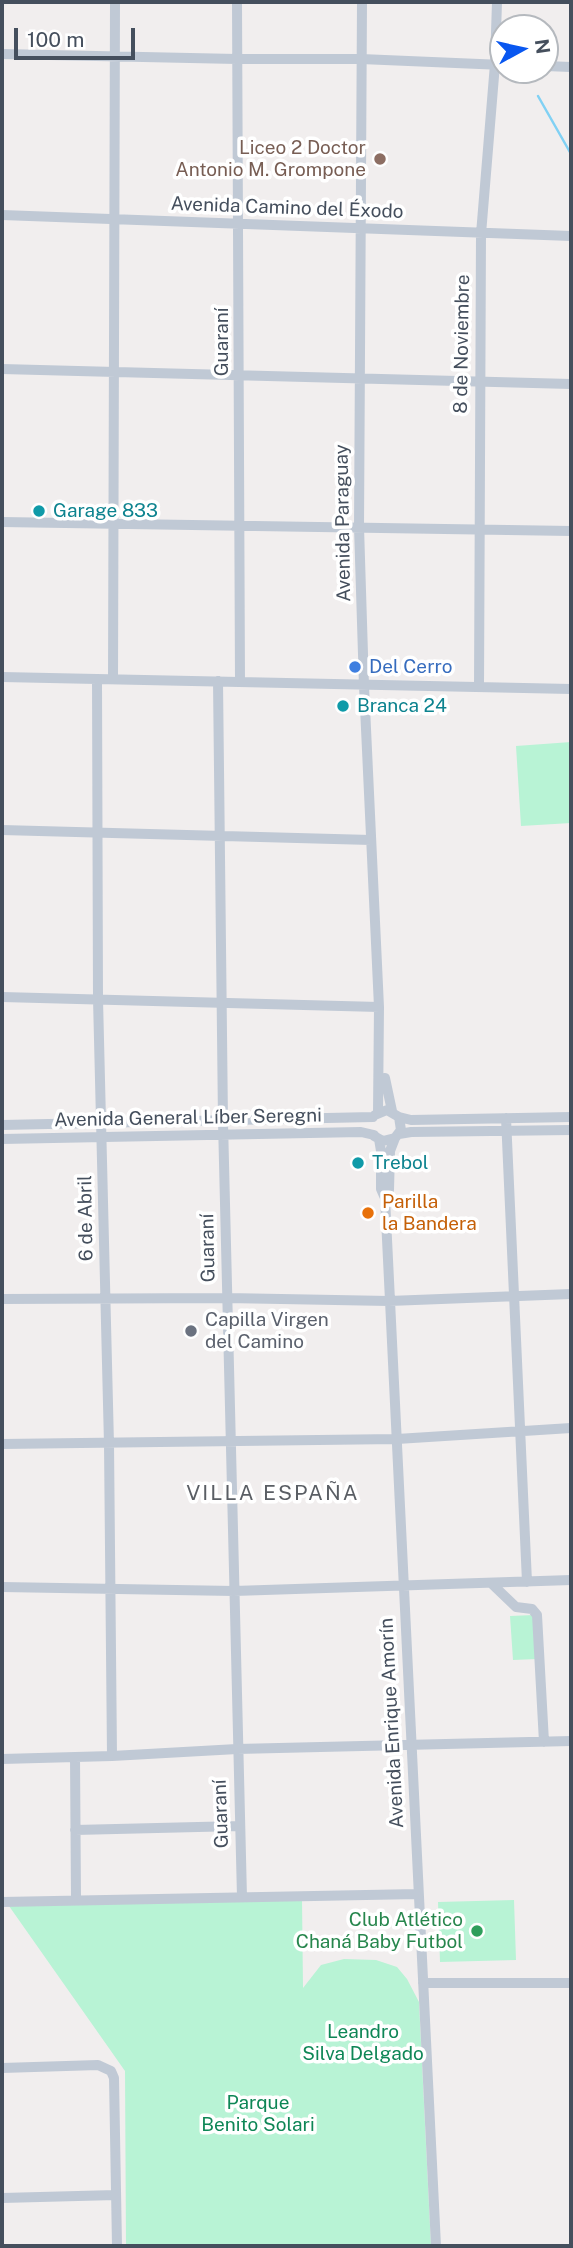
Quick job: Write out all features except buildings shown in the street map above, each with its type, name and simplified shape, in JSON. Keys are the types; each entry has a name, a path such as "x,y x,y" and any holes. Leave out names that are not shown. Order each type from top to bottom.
{"street":[{"path":"113,679 115,2"},
{"name":"Guaraní","path":"237,2 240,682"},
{"name":"Avenida Paraguay","path":"362,2 359,527 363,686 379,1007 380,1044 375,1115"},
{"path":"2,54 361,59 489,64"},
{"name":"8 de Noviembre","path":"479,687 481,234 497,84"},
{"name":"Avenida Camino del Éxodo","path":"2,215 571,236"},
{"path":"2,369 571,384"},
{"path":"2,522 571,531"},
{"path":"2,677 571,689"},
{"name":"6 de Abril","path":"97,679 98,999 109,1444 112,1756"},
{"name":"Guaraní","path":"218,681 223,1136 242,1897"},
{"path":"2,830 371,840"},
{"path":"2,997 379,1007"},
{"name":"Avenida Paraguay","path":"380,1044 395,1114"},
{"path":"395,1114 401,1125 397,1136"},
{"path":"571,1117 411,1119 395,1114 375,1115 370,1126 376,1137 387,1141 411,1132 571,1130"},
{"name":"Avenida General Líber Seregni","path":"2,1125 223,1122 375,1115"},
{"path":"506,1118 527,1582"},
{"name":"Avenida General Líber Seregni","path":"2,1139 361,1132 376,1137"},
{"name":"Avenida Enrique Amorín","path":"385,1198 389,1190 390,1151 397,1136"},
{"name":"Avenida Enrique Amorín","path":"376,1137 382,1151 381,1189 385,1198 436,2246"},
{"path":"2,1299 105,1297 390,1301 571,1294"},
{"path":"2,1444 397,1439 571,1428"},
{"path":"2,1587 234,1591 571,1580"},
{"path":"492,1584 516,1607 532,1609 537,1615 544,1742"},
{"path":"2,1759 237,1749 571,1741"},
{"path":"75,1757 76,1899"},
{"path":"75,1830 239,1826"},
{"path":"2,1902 418,1894"},
{"path":"423,1983 571,1983"},
{"path":"2,2068 98,2065 106,2066 111,2071 114,2078 117,2246"},
{"path":"2,2198 116,2195"}],"green space":[{"path":"571,742 571,823 521,826 516,746"},
{"path":"534,1615 537,1659 513,1660 510,1616"},
{"name":"Parque Benito Solari","path":"302,1899 303,1988 321,1965 344,1959 376,1960 397,1967 419,2002 431,2246 126,2246 125,2071 9,1906"},
{"name":"Club Atlético Chaná Baby Futbol","path":"514,1900 516,1960 440,1962 438,1902"}],"waterway":[{"path":"538,96 571,154"}],"place":[{"name":"Liceo 2 Doctor Antonio M. Grompone","path":"380,159"},
{"name":"Garage 833","path":"39,511"},
{"name":"Del Cerro","path":"355,667"},
{"name":"Branca 24","path":"343,706"},
{"name":"Trebol","path":"358,1163"},
{"name":"Parilla la Bandera","path":"368,1213"},
{"name":"Capilla Virgen del Camino","path":"191,1331"},
{"name":"Club Atlético Chaná Baby Futbol","path":"477,1931"}],"district":[{"name":"VILLA ESPAÑA","path":"273,1494"}],"park label":[{"name":"Leandro Silva Delgado","path":"363,2043"}]}
